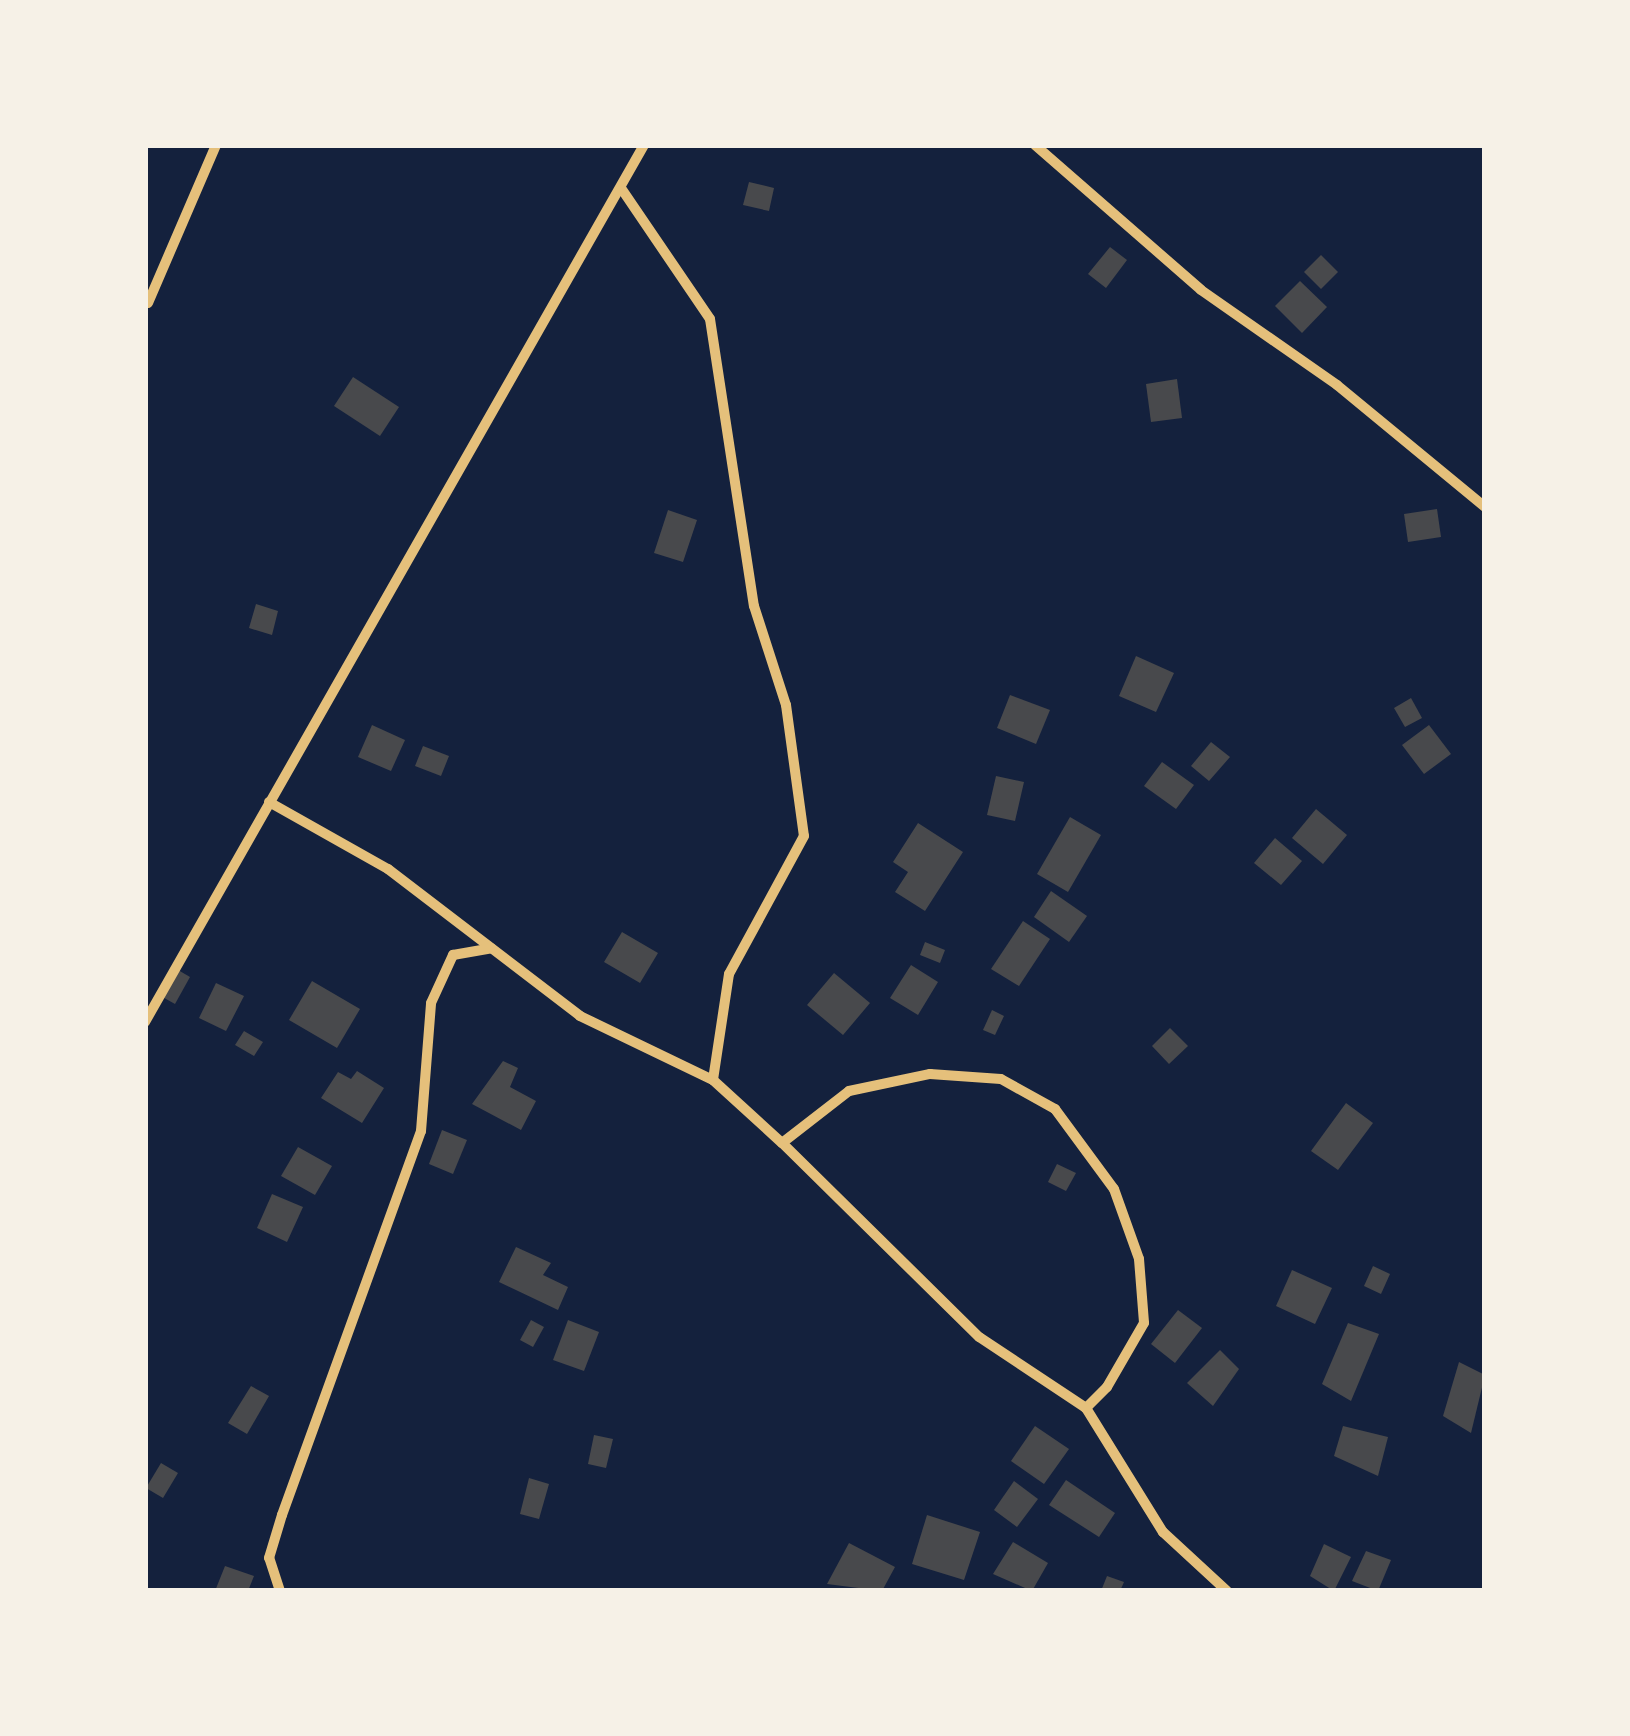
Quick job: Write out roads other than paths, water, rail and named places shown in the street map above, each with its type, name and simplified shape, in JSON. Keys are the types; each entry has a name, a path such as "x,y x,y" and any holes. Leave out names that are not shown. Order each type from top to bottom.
{"street":[{"path":"148,302 216,145"},
{"path":"145,1022 644,145"},
{"path":"1034,145 1201,290 1337,385 1485,508"},
{"path":"621,188 710,320 754,606 786,706 804,836 729,974 713,1080"},
{"path":"269,802 388,869 580,1016 713,1080 979,1337 1086,1408 1162,1532 1227,1591"},
{"path":"280,1591 269,1558 421,1131 431,1002 453,955 491,948"},
{"path":"782,1144 849,1091 930,1074 1001,1079 1055,1108 1114,1189 1139,1259 1144,1323 1086,1408"}]}
